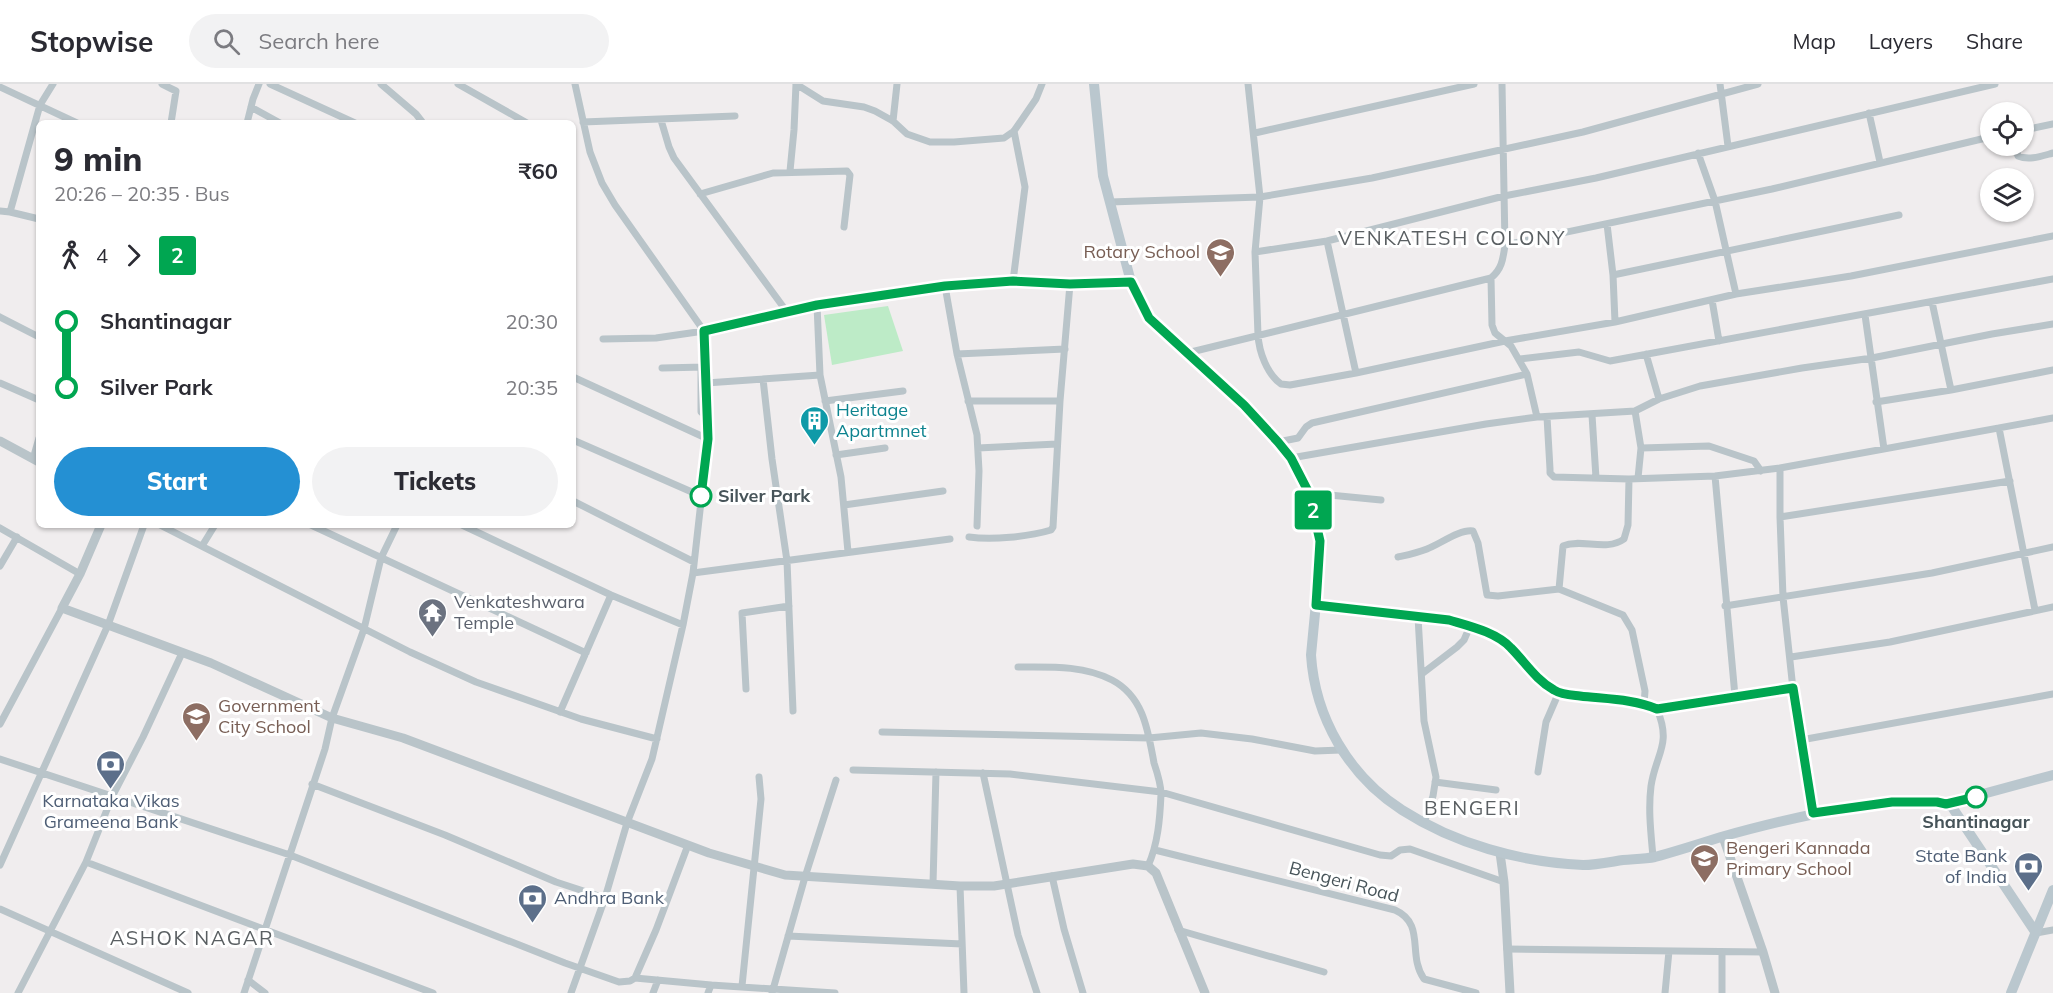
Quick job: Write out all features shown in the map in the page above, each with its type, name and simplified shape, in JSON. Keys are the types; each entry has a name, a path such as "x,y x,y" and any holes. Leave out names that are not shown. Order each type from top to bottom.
{"main road":[{"path":"1094,84 1103,176 1131,282 1149,318 1244,405 1278,442 1291,458 1309,493 1320,541 1311,656 1314,681 1319,704 1341,750 1358,774 1387,800 1424,823 1500,853 1585,865 1653,857 1813,813 1892,802 1946,804 1952,807 2036,933"},
{"path":"1946,804 2053,775"},
{"path":"2011,993 2053,890"}],"street":[{"path":"10,212 40,105 53,84"},
{"path":"162,84 177,87 172,120"},
{"path":"248,120 259,84"},
{"path":"270,84 348,120"},
{"path":"381,84 421,120"},
{"path":"458,84 522,120"},
{"path":"575,84 594,166 615,205 704,331 701,412 707,415"},
{"path":"790,171 796,84 823,101 864,107 894,122 907,134 930,142 1004,138 1014,131 1036,99 1042,84"},
{"path":"894,122 897,84"},
{"path":"1248,84 1260,197 1255,252 1258,334 1269,371 1281,384 1290,385 1356,373 1505,341 1615,321 1736,294 1851,276 2053,236"},
{"path":"1255,133 1474,84"},
{"path":"1187,353 1491,278 1500,269 1504,245 1502,84"},
{"path":"1720,84 1728,146"},
{"path":"1110,202 1260,197 1372,178 1583,132 1758,84"},
{"path":"1255,252 1327,241 1504,196 1596,178 1995,84"},
{"path":"0,87 71,120"},
{"path":"250,107 274,120"},
{"path":"1869,112 1880,162"},
{"path":"583,122 735,116"},
{"path":"661,120 672,153 786,312"},
{"path":"2034,127 2053,124"},
{"path":"1013,281 1025,188 1014,131"},
{"path":"1504,245 1715,201 1980,138"},
{"path":"1698,153 1715,201 1736,294"},
{"path":"2018,156 2028,159 2053,153"},
{"path":"700,194 773,172 849,172 844,227"},
{"path":"0,211 36,218"},
{"path":"1613,275 1899,215"},
{"path":"1607,224 1615,321"},
{"path":"1327,241 1356,373"},
{"path":"1491,278 1492,325 1495,333 1511,346 1520,359 1527,374 1537,417"},
{"path":"1520,359 1579,352 1610,362 2053,279"},
{"path":"603,339 656,338 704,331 817,305 945,286 1013,281 1070,284 1131,282"},
{"path":"969,537 984,539 1051,530 1070,284"},
{"path":"945,286 957,354 978,448 977,526"},
{"path":"1712,300 1719,340"},
{"path":"1932,302 1951,390"},
{"path":"817,305 820,375 836,455 849,552"},
{"path":"1864,315 1884,449"},
{"path":"0,317 36,335"},
{"path":"1291,458 1464,427 1537,417 1635,411 1659,399 1700,386 1872,358 2053,324"},
{"path":"957,354 1065,349"},
{"path":"1646,354 1659,399"},
{"path":"662,368 703,367"},
{"path":"571,993 605,898 627,823 652,759 683,625 693,573 708,439 706,383 703,367"},
{"path":"1876,402 2053,370"},
{"path":"1278,442 1298,438 1312,423 1527,374"},
{"path":"706,383 820,375"},
{"path":"576,378 708,439"},
{"path":"763,379 787,561 794,711"},
{"path":"0,383 36,399"},
{"path":"825,401 903,391"},
{"path":"968,401 1060,401"},
{"path":"1635,411 1641,448 1638,478"},
{"path":"1592,415 1596,478"},
{"path":"1547,417 1552,476 1629,479 1715,476 1761,471 2053,418"},
{"path":"1999,429 2035,610"},
{"path":"0,441 36,460"},
{"path":"576,441 700,496"},
{"path":"978,448 1057,444"},
{"path":"1641,448 1709,446 1754,461 1761,471"},
{"path":"836,455 885,447"},
{"path":"1780,468 1783,597 1793,688 1813,813"},
{"path":"1715,476 1725,606 1735,696"},
{"path":"1559,589 1563,546 1569,544 1596,546 1612,544 1624,539 1628,525 1629,479"},
{"path":"1780,517 2010,481"},
{"path":"844,505 943,491"},
{"path":"1309,493 1381,500"},
{"path":"576,503 694,562"},
{"path":"0,528 80,574"},
{"path":"0,724 80,574 100,528"},
{"path":"0,865 108,625 143,528"},
{"path":"166,528 476,682 561,712 657,739"},
{"path":"202,546 213,528"},
{"path":"317,528 586,653"},
{"path":"244,993 325,749 332,718 364,628 381,558 396,528"},
{"path":"468,528 610,595 683,625"},
{"path":"1398,557 1444,542 1460,532 1473,531 1478,543 1487,595 1498,596 1559,589 1623,615 1632,630 1646,691 1644,704"},
{"path":"0,566 17,537"},
{"path":"693,573 950,539"},
{"path":"1725,606 1932,573 2053,547"},
{"path":"561,712 610,595"},
{"path":"1316,605 1449,620 1470,626 1510,646 1542,681 1565,694 1644,704 1657,709 1793,688"},
{"path":"746,689 742,613 789,606"},
{"path":"1791,657 1890,642 2053,607"},
{"path":"62,608 211,663 332,718 403,738 688,845 785,875 994,886 1133,864 1148,866 1156,873 1205,993"},
{"path":"1418,617 1424,721 1435,764 1435,782 1424,823"},
{"path":"1423,673 1464,640 1470,626"},
{"path":"18,993 86,862 112,797 182,653"},
{"path":"1018,667 1066,667 1102,675 1124,687 1136,700 1144,716 1161,792 1155,850 1148,866"},
{"path":"1539,772 1546,722 1558,692"},
{"path":"1801,740 2053,694"},
{"path":"1653,857 1651,785 1664,741 1664,730 1657,709"},
{"path":"882,732 1149,738 1201,733 1252,739 1315,751 1341,750"},
{"path":"0,759 290,855 619,982 635,978 652,941 688,845"},
{"path":"853,770 1010,774 1161,792 1380,855 1391,856 1400,850 1410,849 1504,882"},
{"path":"933,884 936,772"},
{"path":"983,773 1018,935 1037,993"},
{"path":"744,986 761,799 759,777"},
{"path":"771,989 836,780"},
{"path":"1435,782 1496,790"},
{"path":"312,784 445,835 556,882 605,898"},
{"path":"1723,837 1775,993"},
{"name":"Bengeri Road","path":"1155,850 1404,914 1410,920 1413,928 1416,963 1424,979 1476,993"},
{"path":"1500,853 1504,882 1510,993"},
{"path":"86,862 433,993"},
{"path":"1052,876 1064,929 1083,993"},
{"path":"960,886 964,993"},
{"path":"0,909 188,993"},
{"path":"1178,930 1324,972"},
{"path":"2036,933 2053,930"},
{"path":"788,936 962,944"},
{"path":"1507,949 1763,952"},
{"path":"1665,993 1669,951"},
{"path":"1722,953 1722,993"},
{"path":"635,978 835,993"},
{"path":"248,980 265,993"},
{"path":"653,993 658,980"},
{"path":"708,993 711,985"}],"green space":[{"path":"888,306 903,351 832,365 824,315"}],"bus line":[{"name":"2","path":"701,496 708,439 704,331 817,305 945,286 1013,281 1070,284 1131,282 1149,318 1244,405 1291,458 1309,493 1320,541 1316,605 1449,620 1470,626 1510,646 1542,681 1554,690 1565,694 1644,704 1657,709 1793,688 1813,813 1892,802 1926,801 1946,804 1976,797"}],"place":[{"name":"Rotary School","path":"1221,278"},
{"name":"Heritage Apartmnet","path":"815,446"},
{"name":"Silver Park","path":"701,496"},
{"name":"Venkateshwara Temple","path":"433,638"},
{"name":"Government City School","path":"197,742"},
{"name":"Karnataka Vikas Grameena Bank","path":"111,790"},
{"name":"Shantinagar","path":"1976,797"},
{"name":"Bengeri Kannada Primary School","path":"1705,884"},
{"name":"State Bank of India","path":"2028,892"},
{"name":"Andhra Bank","path":"533,924"}],"district":[{"name":"VENKATESH COLONY","path":"1452,238"},
{"name":"BENGERI","path":"1472,808"},
{"name":"ASHOK NAGAR","path":"192,938"}]}
